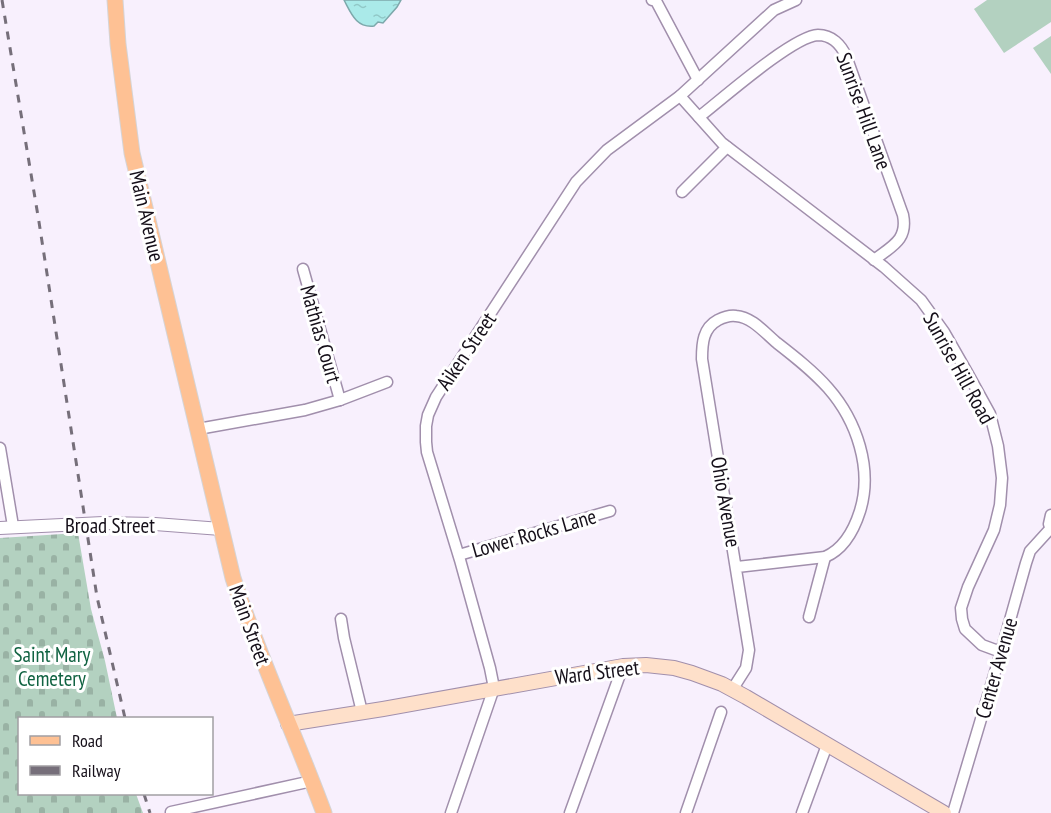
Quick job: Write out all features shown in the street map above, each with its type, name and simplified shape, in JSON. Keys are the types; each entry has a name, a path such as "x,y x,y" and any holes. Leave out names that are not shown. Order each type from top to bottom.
{"main road":[{"name":"Main Avenue","path":"115,0 118,44 132,153 198,429"},
{"name":"Main Street","path":"198,429 233,578 248,624 324,813"},
{"name":"Ward Street","path":"288,724 623,666 646,665 674,668 707,678 746,697 944,813"}],"street":[{"path":"655,0 698,80"},
{"name":"Aiken Street","path":"494,688 459,555 428,452 426,426 432,405 576,182 607,150 680,96 774,10 796,0"},
{"name":"Sunrise Hill Lane","path":"699,117 795,44 819,35 841,45 905,225 903,234 896,243 874,260"},
{"name":"Sunrise Hill Road","path":"680,96 722,143 874,260 921,300 944,332 990,414 998,446 1002,478 1000,505 994,530 968,587 962,608 962,619 966,629 982,645 1001,652"},
{"path":"682,192 728,147"},
{"name":"Mathias Court","path":"303,269 340,400"},
{"name":"Ohio Avenue","path":"732,690 746,668 749,655 737,567 702,359 702,345 706,332 712,323 721,318 735,315 745,318 801,362 830,389 851,423 862,456 865,484 863,500 855,524 846,540 825,557"},
{"path":"198,429 305,410 340,400 387,382"},
{"path":"0,448 13,526"},
{"name":"Lower Rocks Lane","path":"459,555 610,511"},
{"name":"Center Avenue","path":"953,813 1026,563 1030,551 1051,529 1049,524 1051,515"},
{"name":"Broad Street","path":"0,528 104,523 155,524 221,530"},
{"path":"737,567 825,557 810,617"},
{"path":"341,619 362,712"},
{"path":"570,813 623,666"},
{"path":"451,813 494,688"},
{"path":"686,813 722,712"},
{"path":"802,813 827,745"},
{"path":"171,812 312,780"}],"green space":[{"path":"987,0 1051,0 1051,22 1004,53 974,9"},
{"path":"1051,36 1051,74 1033,48"},
{"name":"Saint Mary Cemetery","path":"78,533 91,609 117,717 18,717 18,795 136,795 143,813 0,813 0,538"}],"water":[{"path":"344,0 401,0 383,23 378,22 374,26 368,26 358,22"}],"railway":[{"path":"2,0 97,597 125,717"},
{"path":"144,795 150,813"}]}
